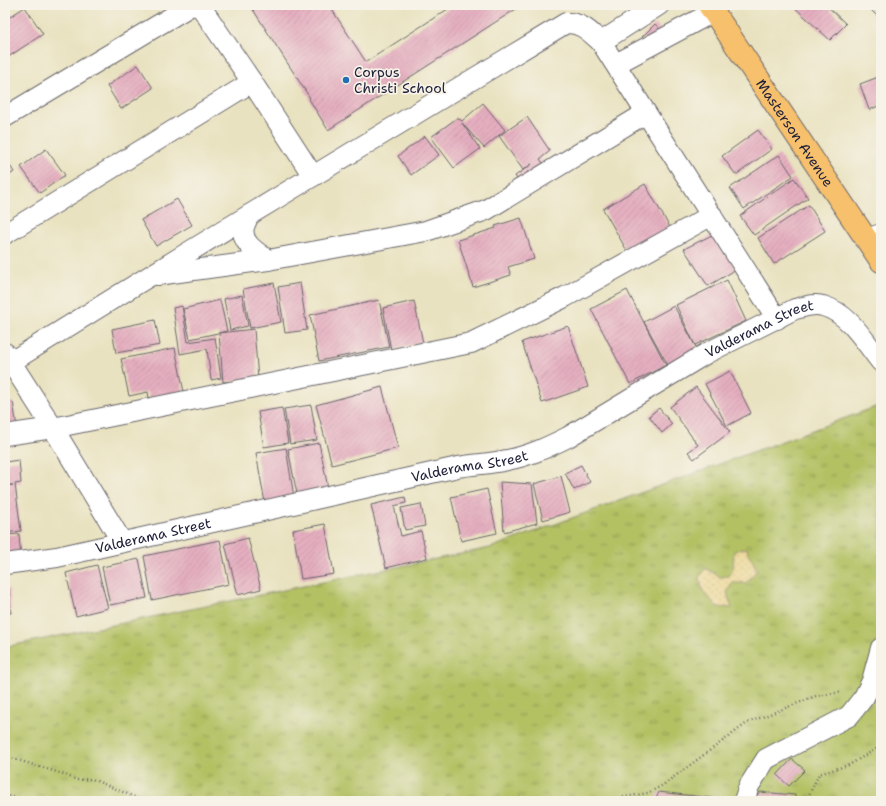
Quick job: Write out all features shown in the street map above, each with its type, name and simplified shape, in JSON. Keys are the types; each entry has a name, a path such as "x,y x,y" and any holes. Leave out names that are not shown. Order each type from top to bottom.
{"main road":[{"name":"Masterson Avenue","path":"711,8 874,237 881,261"}],"street":[{"path":"601,42 659,5"},
{"path":"5,118 190,6 197,6 203,10 313,176"},
{"path":"616,64 711,8"},
{"path":"122,542 53,428 8,358 149,276 566,23 574,22 583,26 601,42 777,319"},
{"path":"5,234 252,82"},
{"path":"149,276 268,260 426,231 486,210 646,113"},
{"path":"249,215 244,228 245,239 252,249 268,260"},
{"path":"5,435 53,428 471,343 565,297 712,215"},
{"name":"Valderama Street","path":"5,564 57,557 458,467 506,460 526,455 546,448 568,437 707,353 795,309 809,305 822,305 845,319 855,329 881,362"},
{"path":"744,801 749,786 766,759 849,716 864,698 872,681 881,648"}],"path":[{"path":"512,801 517,798 574,801 612,799 648,793 663,785 747,723 816,696 847,691 864,698"},
{"path":"806,801 819,774 849,765 881,746"},
{"path":"5,756 63,774 77,780 92,779 144,801"},
{"path":"5,796 37,801"}],"green space":[{"path":"881,405 881,801 5,801 5,647 490,548"}],"sand":[{"path":"746,548 757,570 746,583 732,583 727,593 732,608 717,607 703,591 699,578 705,568 720,577 728,576 733,569 734,551"}],"building":[{"path":"250,5 329,5 366,62 454,5 522,5 328,130 309,99 310,98"},
{"path":"792,5 826,5 846,24 830,40"},
{"path":"866,5 881,5 881,20"},
{"path":"25,7 43,34 5,59 5,20"},
{"path":"655,24 665,34 648,41 642,37"},
{"path":"138,65 153,88 121,109 107,86"},
{"path":"881,76 881,105 869,110 860,84"},
{"path":"483,103 505,130 484,148 462,123 480,149 454,168 431,137 457,118 462,121"},
{"path":"527,117 550,151 540,159 547,169 522,186 515,176 532,164 523,170 499,136"},
{"path":"758,130 772,149 736,175 722,156"},
{"path":"425,136 439,155 411,175 398,156"},
{"path":"46,149 65,175 40,193 21,167"},
{"path":"779,155 793,176 744,209 730,188"},
{"path":"5,158 14,172 5,178"},
{"path":"794,178 808,198 754,235 740,216"},
{"path":"645,184 672,231 630,256 603,209"},
{"path":"177,199 192,225 156,246 141,220"},
{"path":"809,205 825,231 774,264 758,238"},
{"path":"521,218 534,259 508,267 511,275 473,287 458,240"},
{"path":"716,233 737,269 708,286 684,249"},
{"path":"727,280 746,321 695,345 676,305"},
{"path":"274,283 281,322 250,328 243,289"},
{"path":"300,283 307,330 285,333 278,287"},
{"path":"627,290 666,365 630,384 591,309"},
{"path":"242,295 248,326 230,330 224,299"},
{"path":"220,300 227,331 190,339 183,309"},
{"path":"379,300 389,347 319,361 310,315"},
{"path":"414,301 423,343 391,350 383,308"},
{"path":"182,306 188,342 215,338 221,378 211,380 207,349 180,354 173,308"},
{"path":"674,306 698,351 669,367 644,322"},
{"path":"155,320 160,345 116,353 112,329"},
{"path":"568,326 588,387 542,403 522,342"},
{"path":"254,329 258,379 223,382 219,333"},
{"path":"175,348 185,397 150,404 148,392 129,396 121,359"},
{"path":"730,371 751,413 727,426 705,384"},
{"path":"382,387 398,448 332,465 316,405"},
{"path":"696,387 730,432 694,459 688,452 698,445 670,407"},
{"path":"13,402 17,427 5,429 5,404"},
{"path":"311,405 317,440 290,444 284,409"},
{"path":"282,408 288,443 264,447 258,412"},
{"path":"659,408 672,424 662,433 649,416"},
{"path":"319,443 328,488 297,494 288,449"},
{"path":"286,448 294,497 265,503 256,453"},
{"path":"19,460 21,483 15,484 21,531 5,533 5,486 13,485 5,485 5,462"},
{"path":"581,465 590,482 574,490 565,473"},
{"path":"561,476 570,512 543,520 534,484"},
{"path":"500,482 532,484 537,523 504,532"},
{"path":"487,489 497,533 461,541 451,497"},
{"path":"405,497 406,503 394,506 401,536 421,531 427,558 386,568 371,505"},
{"path":"421,504 425,526 405,530 401,508"},
{"path":"325,524 334,574 301,579 293,530"},
{"path":"19,534 21,561 5,562 5,535"},
{"path":"248,538 261,589 238,595 225,544"},
{"path":"220,540 229,584 152,600 144,556"},
{"path":"139,559 147,598 110,605 102,567"},
{"path":"97,565 108,608 76,616 66,573"},
{"path":"5,589 9,589 11,613 5,614"},
{"path":"792,759 805,770 789,786 777,775"},
{"path":"659,792 712,798 711,801 655,801"},
{"path":"760,792 795,795 795,801 753,801 753,799"}],"place":[{"name":"Corpus Christi School","path":"346,80"}]}
